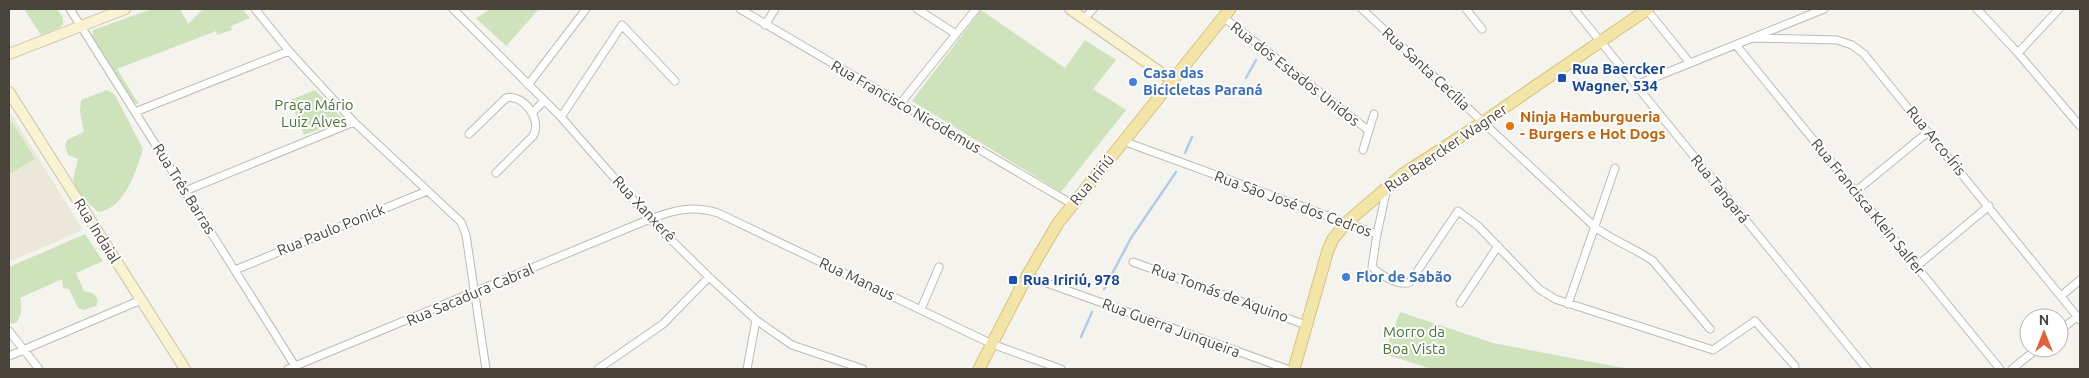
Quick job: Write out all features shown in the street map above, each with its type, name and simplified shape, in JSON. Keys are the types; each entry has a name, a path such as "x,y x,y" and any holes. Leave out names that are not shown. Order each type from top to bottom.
{"main road":[{"name":"Rua Baercker Wagner","path":"1294,369 1328,250 1333,239 1346,223 1388,186 1420,162 1483,122 1647,9"},
{"name":"Rua Iririú","path":"979,369 1046,241 1072,204 1226,13"}],"street":[{"name":"Rua Três Barras","path":"70,9 235,270 294,368"},
{"path":"9,54 126,9"},
{"path":"255,9 289,51 354,122 456,216 464,228 486,369"},
{"name":"Rua Xanxerê","path":"453,9 561,117 650,219 709,278 756,320 792,345 863,369"},
{"path":"528,85 586,9"},
{"name":"Rua Francisco Nicodemus","path":"740,9 1072,204"},
{"path":"765,25 775,9"},
{"path":"917,9 956,34"},
{"path":"900,104 976,9"},
{"path":"1070,9 1173,81"},
{"path":"1084,19 1093,9"},
{"name":"Rua Santa Cecília","path":"1362,9 1595,227 1610,238 1653,261 1710,329"},
{"path":"1466,9 1482,29"},
{"name":"Rua Tangará","path":"1574,9 1867,369"},
{"path":"1647,9 1690,63"},
{"path":"1636,85 1824,9"},
{"path":"1977,9 2018,53 2080,126"},
{"path":"2018,53 2059,9"},
{"name":"Rua dos Estados Unidos","path":"1226,13 1368,130"},
{"path":"561,117 622,25 675,81"},
{"name":"Rua Arco-Íris","path":"1752,38 1828,39 1845,42 1852,45 1873,62 2079,318"},
{"name":"Rua Francisca Klein Salfer","path":"1736,44 2000,369"},
{"path":"135,112 289,51"},
{"name":"Rua Indaial","path":"9,92 185,369"},
{"path":"469,134 506,98 512,96 518,98 532,114 537,123 537,130 496,173"},
{"path":"532,114 544,101"},
{"path":"1362,150 1374,114"},
{"path":"185,191 354,122"},
{"path":"1856,191 1928,132"},
{"name":"Rua São José dos Cedros","path":"1123,141 1377,234 1372,267 1400,283 1406,284 1410,282 1458,211 1473,221 1539,289 1568,304 1713,350 1755,321 1795,366"},
{"path":"1568,304 1615,168"},
{"path":"1377,234 1388,186"},
{"name":"Rua Paulo Ponick","path":"235,270 427,191"},
{"path":"1917,266 1989,206"},
{"name":"Rua Manaus","path":"650,219 668,212 688,208 718,213 992,344 1062,369"},
{"name":"Rua Sacadura Cabral","path":"294,368 650,219"},
{"path":"1460,303 1498,246"},
{"name":"Rua Tomás de Aquino","path":"1133,262 1306,325"},
{"path":"921,309 939,267"},
{"name":"Rua Guerra Junqueira","path":"1027,276 1287,369"},
{"path":"598,369 663,324 709,278"},
{"path":"2061,296 2080,280"},
{"path":"9,356 140,300"},
{"path":"747,369 756,320"},
{"path":"9,331 39,369"},
{"path":"2012,369 2026,358"}],"shaded area":[{"path":"11,114 83,230 9,262 9,115"}],"green space":[{"path":"24,9 57,9 63,18 63,24 59,28 41,35"},
{"path":"152,9 180,9 188,24 203,9 242,9 250,18 231,26 232,30 217,35 216,31 117,69 139,104 130,102 92,39 93,30"},
{"path":"491,9 539,9 506,46 476,18"},
{"path":"981,10 1065,68 1085,40 1116,60 1093,89 1126,110 1061,192 912,101"},
{"path":"107,90 115,95 143,149 133,178 122,197 107,209 98,212 78,194 73,179 78,159 68,155 65,146 67,140 84,132 80,112 81,100"},
{"name":"Praça Mário Luiz Alves","path":"315,90 344,120 304,135 290,100"},
{"path":"12,122 35,159 11,173 9,169 9,124"},
{"path":"85,234 103,261 76,273 84,291 93,293 98,300 96,306 84,310 78,308 69,289 63,288 62,279 20,298 20,316 17,322 12,324 9,321 9,267"},
{"name":"Morro da Boa Vista","path":"1400,312 1493,343 1629,369 1432,369 1384,354"}],"waterway":[{"path":"1246,78 1256,60"},
{"path":"1185,153 1192,137"},
{"path":"1104,289 1131,238 1176,172"},
{"path":"1081,337 1092,312"}],"place":[{"name":"Rua Baercker Wagner, 534","path":"1562,78"},
{"name":"Casa das Bicicletas Paraná","path":"1133,82"},
{"name":"Ninja Hamburgueria - Burgers e Hot Dogs","path":"1510,126"},
{"name":"Flor de Sabão","path":"1346,277"},
{"name":"Rua Iririú, 978","path":"1013,280"}]}
